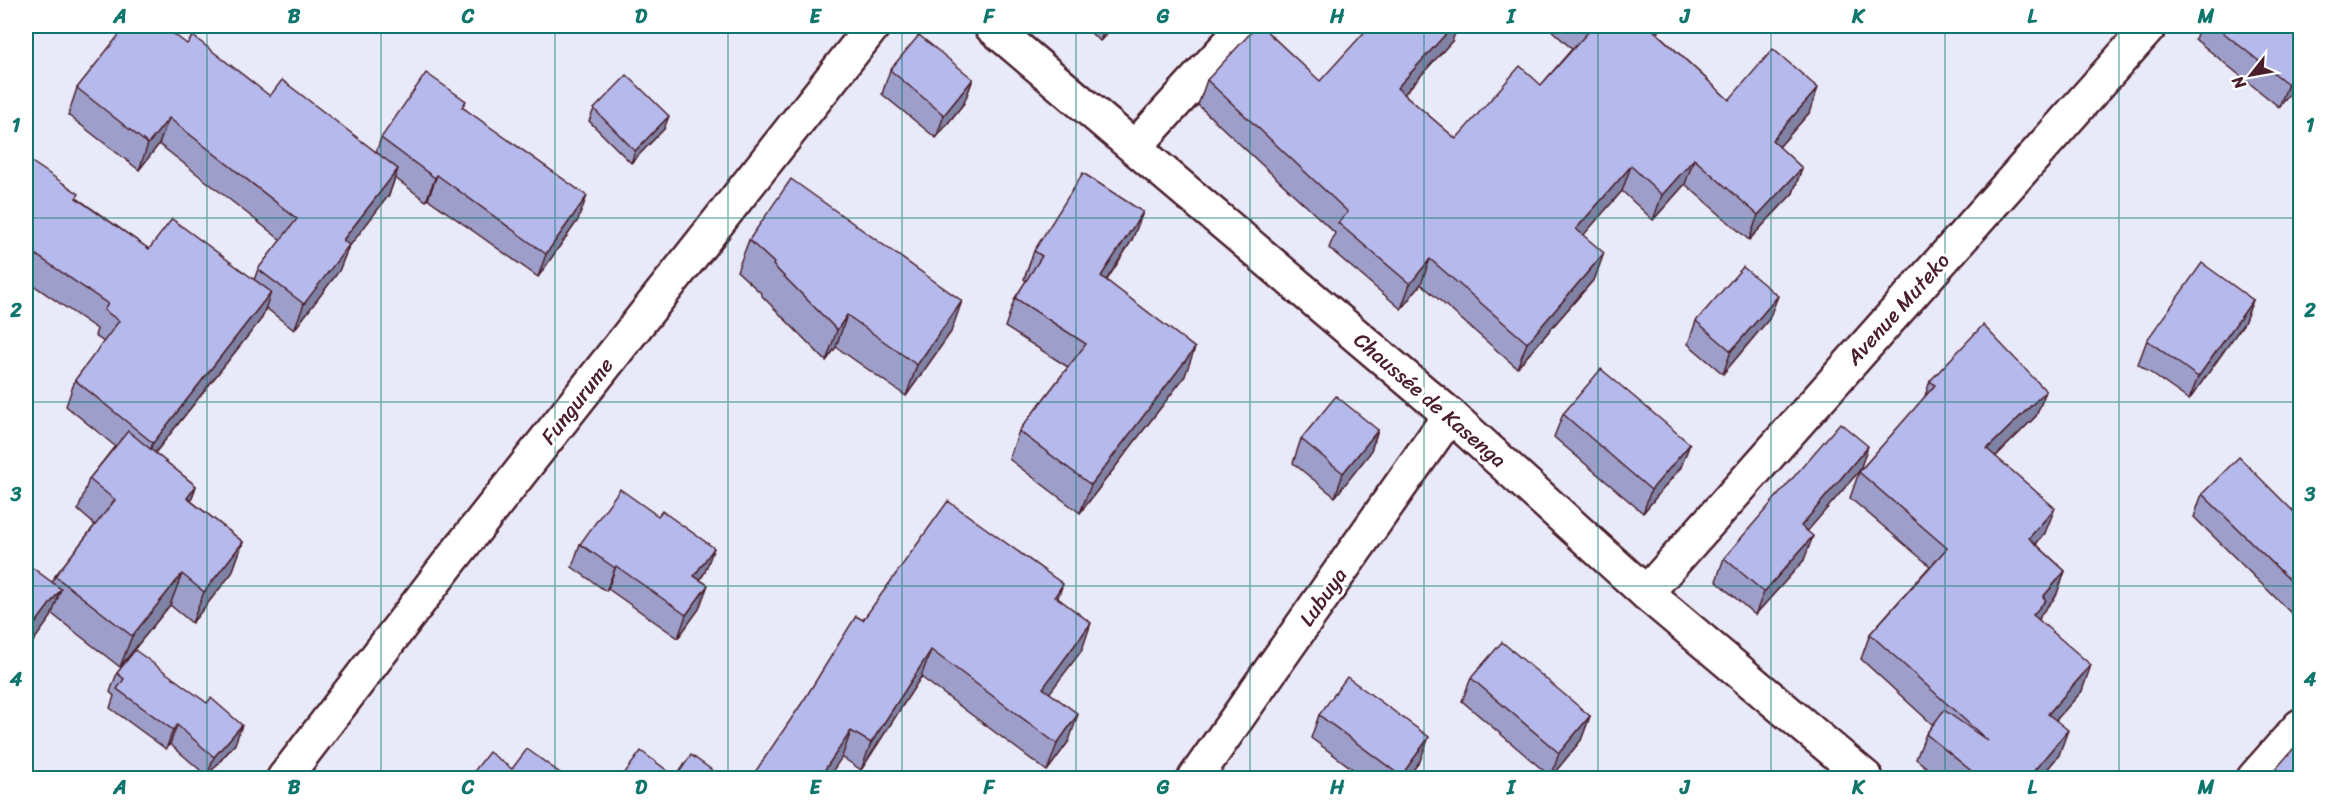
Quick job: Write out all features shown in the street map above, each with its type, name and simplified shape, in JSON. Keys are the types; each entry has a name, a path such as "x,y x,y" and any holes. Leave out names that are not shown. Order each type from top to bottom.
{"street":[{"name":"Fungurume","path":"284,778 448,564 873,26"},
{"name":"Chaussée de Kasenga","path":"991,26 1450,415 1646,593 1866,778"},
{"path":"1135,147 1245,26"},
{"name":"Avenue Muteko","path":"1646,593 2150,26"},
{"name":"Lubuya","path":"1195,778 1450,415"},
{"path":"2254,778 2301,726"}],"building":[{"path":"126,26 163,26 187,44 193,36 270,96 282,80 398,169 343,240 349,245 304,304 258,269 297,219 169,118 148,144 77,88"},
{"path":"1257,26 1261,26 1320,81 1370,26 1453,26 1397,88 1456,139 1520,66 1541,85 1589,31 1583,26 1651,26 1729,100 1773,49 1818,88 1772,140 1802,168 1758,215 1694,159 1662,195 1631,166 1576,229 1604,253 1527,343 1430,259 1410,284 1338,223 1348,212 1207,80"},
{"path":"2215,26 2301,26 2301,68 2288,84"},
{"path":"919,35 973,79 944,115 890,70"},
{"path":"426,73 466,101 462,107 587,196 546,254 437,175 435,178 381,138"},
{"path":"627,75 669,116 635,151 594,109"},
{"path":"26,158 79,194 76,198 149,249 172,219 271,292 153,443 75,380 119,321 104,310 108,304 26,248"},
{"path":"1083,173 1143,212 1101,276 1195,348 1091,485 1019,431 1086,344 1015,298 1042,256 1034,251"},
{"path":"791,179 962,301 917,365 847,315 837,330 749,240"},
{"path":"2202,263 2253,300 2198,377 2147,340"},
{"path":"1743,267 1778,296 1731,351 1696,321"},
{"path":"1983,325 2046,391 1987,449 2055,508 2029,538 2065,571 2043,597 2046,600 2033,615 2091,665 2048,714 2068,730 2032,773 2040,778 1980,778 1926,734 1944,710 1988,741 1870,634 1947,548 1859,472 1935,385 1930,381"},
{"path":"1601,369 1690,444 1651,490 1563,414"},
{"path":"1336,396 1378,430 1343,473 1301,439"},
{"path":"1840,423 1868,446 1801,526 1813,536 1764,592 1724,558"},
{"path":"128,431 196,486 187,498 243,542 204,592 182,574 132,636 55,576 115,500 89,479"},
{"path":"2239,457 2301,519 2301,591 2202,494"},
{"path":"620,489 658,516 662,511 714,548 694,576 708,585 686,615 580,544"},
{"path":"948,501 1063,584 1055,596 1091,623 1043,688 1078,714 1057,744 931,650 871,743 851,731 819,778 751,778 804,700 856,616 863,620"},
{"path":"26,563 61,589 26,636"},
{"path":"1502,642 1590,716 1559,753 1471,678"},
{"path":"135,650 207,703 211,698 242,725 214,757 177,725 173,730 117,689 124,679 117,673"},
{"path":"1347,677 1429,737 1401,776 1319,715"},
{"path":"2300,741 2301,778 2268,778"},
{"path":"527,749 567,778 469,778 489,752 512,769"},
{"path":"641,751 676,777 691,755 723,778 621,778"}]}
